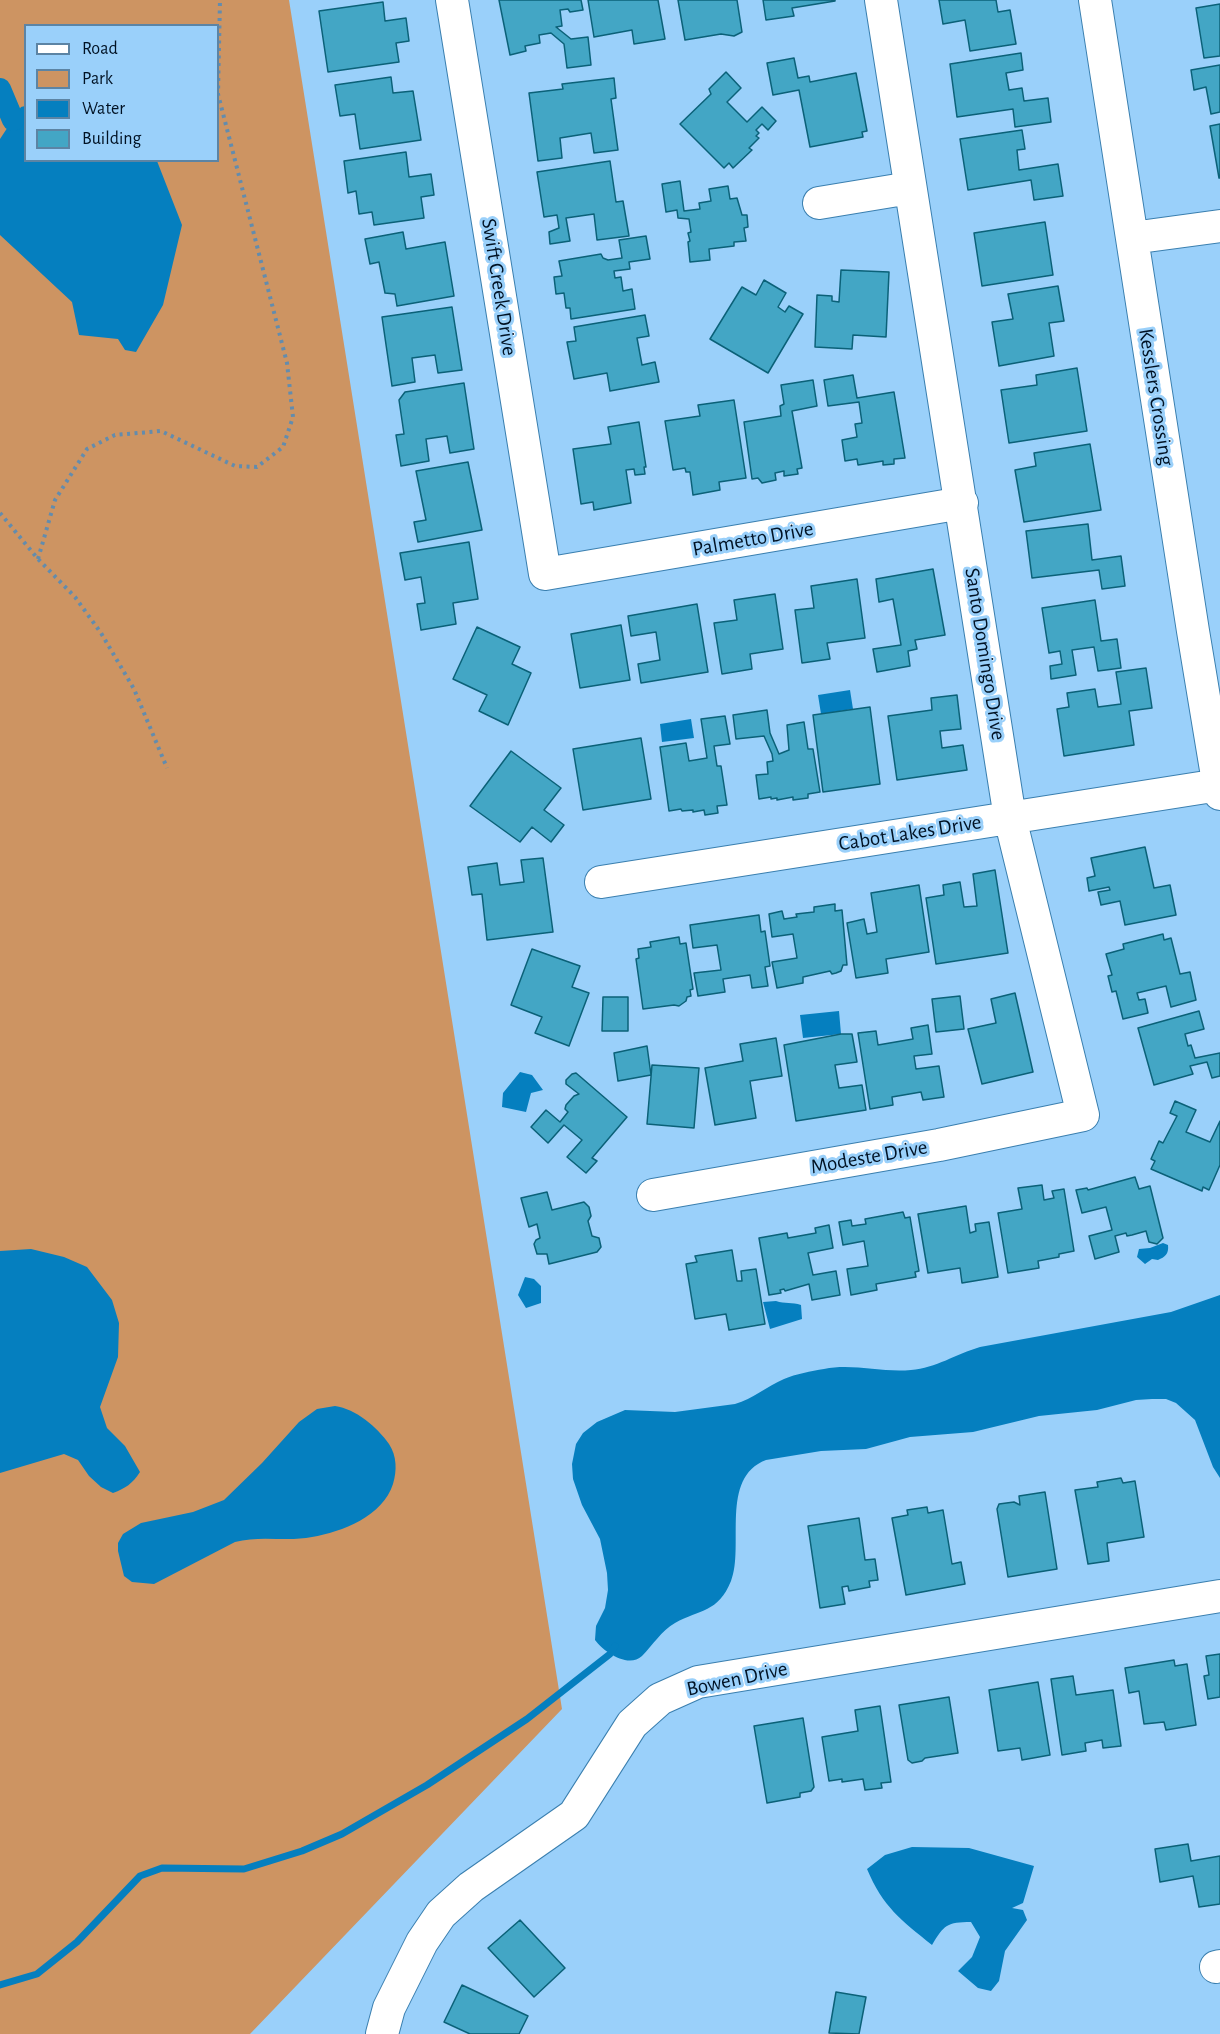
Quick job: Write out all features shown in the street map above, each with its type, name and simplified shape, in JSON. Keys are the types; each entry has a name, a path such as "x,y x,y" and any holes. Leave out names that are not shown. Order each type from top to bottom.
{"street":[{"name":"Swift Creek Drive","path":"452,0 545,574"},
{"name":"Santo Domingo Drive","path":"881,0 1010,818 1083,1115"},
{"name":"Kesslers Crossing","path":"1095,0 1219,789"},
{"path":"819,203 910,189"},
{"path":"1132,238 1220,226"},
{"name":"Palmetto Drive","path":"545,574 962,503"},
{"name":"Cabot Lakes Drive","path":"601,882 1010,818 1219,789"},
{"name":"Modeste Drive","path":"653,1195 939,1145 1083,1115"},
{"name":"Bowen Drive","path":"382,2034 389,2008 422,1942 441,1914 471,1887 574,1815 632,1724 660,1699 698,1682 1220,1596"}],"path":[{"path":"219,47 220,0"},
{"path":"38,559 55,500 87,449 116,435 161,431 235,466 257,467 283,447 293,417 287,363 219,98"},
{"path":"0,513 38,559 75,597 101,633 134,689 167,768"}],"green space":[{"path":"0,0 289,0 562,1709 250,2034 0,2034"}],"water":[{"path":"24,106 24,162 157,162 182,225 163,305 136,352 125,350 118,339 79,335 72,302 0,235 0,139 21,107"},
{"path":"850,690 853,709 821,714 818,695"},
{"path":"691,719 694,738 662,742 660,724"},
{"path":"839,1011 841,1034 803,1038 800,1015"},
{"path":"520,1072 532,1075 543,1090 531,1093 526,1112 502,1107 503,1093"},
{"path":"1163,1243 1168,1245 1168,1251 1160,1259 1152,1259 1145,1264 1137,1257 1139,1249"},
{"path":"31,1249 64,1257 87,1267 112,1300 119,1323 118,1357 100,1407 107,1428 125,1446 140,1472 128,1485 113,1493 101,1487 89,1476 78,1460 64,1454 0,1473 0,1251"},
{"path":"525,1277 534,1279 541,1286 541,1303 526,1308 518,1295"},
{"path":"1220,1295 1220,1478 1213,1467 1195,1420 1176,1403 1166,1399 1136,1400 1097,1410 1039,1416 973,1432 910,1437 866,1449 821,1451 766,1460 752,1469 743,1482 738,1497 735,1567 731,1581 720,1599 708,1609 670,1626 642,1656 630,1661 616,1657 595,1640 596,1626 605,1608 608,1590 607,1573 600,1539 582,1505 573,1479 572,1464 576,1444 583,1433 597,1422 625,1410 675,1412 735,1404 784,1379 835,1367 900,1371 920,1369 980,1347 1171,1312"},
{"path":"776,1301 801,1305 802,1319 770,1329 763,1302"},
{"path":"335,1406 351,1411 372,1425 394,1453 396,1469 393,1484 388,1495 371,1514 360,1521 324,1535 235,1542 154,1584 132,1582 124,1576 118,1551 118,1543 123,1534 141,1523 193,1512 224,1500 299,1422 317,1409"},
{"path":"912,1847 969,1848 1034,1866 1023,1903 1012,1908 1023,1910 1027,1920 1005,1951 999,1981 991,1991 978,1988 958,1971 972,1957 980,1937 971,1922 947,1926 932,1945 894,1912 873,1882 867,1869 885,1855"}],"building":[{"path":"499,0 581,0 583,10 570,12 568,9 560,10 562,26 556,27 571,39 588,37 591,65 567,68 564,44 551,33 539,35 540,43 525,46 526,51 510,55"},
{"path":"588,0 658,0 665,39 634,44 632,30 594,37"},
{"path":"678,0 737,0 742,32 734,36 721,34 685,40"},
{"path":"763,0 835,1 792,8 794,16 766,20"},
{"path":"939,0 996,0 998,12 1010,10 1016,44 970,51 965,20 943,24"},
{"path":"383,2 385,21 406,18 409,41 396,43 399,62 328,72 319,11"},
{"path":"1220,4 1220,56 1204,58 1196,8"},
{"path":"1021,53 1023,70 1006,73 1009,90 1022,88 1024,101 1048,98 1051,122 1015,127 1013,109 957,117 950,64"},
{"path":"794,58 798,78 809,76 810,82 856,73 867,131 862,132 863,137 810,147 799,90 773,95 767,63"},
{"path":"1220,65 1220,112 1211,114 1206,87 1194,90 1191,70"},
{"path":"726,72 741,88 727,102 747,122 762,107 776,121 768,130 762,124 756,130 759,133 756,136 759,138 749,148 752,150 733,168 729,163 724,168 680,124 711,94 709,89"},
{"path":"391,77 393,93 413,91 421,140 360,149 355,114 340,116 335,85"},
{"path":"614,78 616,98 611,99 618,150 594,153 591,133 560,138 562,158 538,161 529,93 563,89 562,84"},
{"path":"1220,124 1220,178 1219,178 1210,126"},
{"path":"1022,130 1025,149 1017,150 1019,170 1058,164 1063,196 1034,200 1031,180 968,190 960,139"},
{"path":"406,152 409,177 431,174 434,195 421,197 424,218 374,225 372,212 359,214 356,191 348,193 344,161"},
{"path":"610,161 616,202 623,201 629,236 597,240 594,214 566,218 570,241 550,244 549,232 559,228 557,215 544,217 537,172"},
{"path":"680,181 684,211 700,209 699,203 711,201 709,189 728,186 730,199 737,198 742,215 747,215 748,227 744,228 746,241 734,242 734,246 709,249 710,260 690,262 689,219 678,218 677,210 666,212 662,184"},
{"path":"1045,222 1053,275 982,286 974,233"},
{"path":"403,232 406,249 445,242 454,296 397,306 395,294 385,293 379,262 370,264 365,239"},
{"path":"646,236 650,259 629,262 630,269 614,271 615,278 621,277 623,291 632,289 635,309 571,319 570,308 566,308 564,293 556,294 554,277 562,276 559,261 601,254 608,260 622,258 619,240"},
{"path":"841,270 889,272 886,337 853,335 852,349 815,347 817,295 832,296 832,301 839,302"},
{"path":"764,280 786,293 778,307 785,312 789,306 803,314 768,373 710,339 742,287 756,295"},
{"path":"1058,286 1064,321 1049,323 1054,356 999,366 992,322 1013,319 1008,294"},
{"path":"452,307 462,370 438,373 435,355 412,358 415,382 392,386 382,317"},
{"path":"645,315 649,336 637,338 642,365 655,362 659,382 610,391 607,373 574,379 567,342 576,341 574,327"},
{"path":"1077,368 1087,431 1009,443 1001,390 1037,385 1036,375"},
{"path":"853,375 857,398 894,392 905,458 894,459 894,464 883,465 883,461 858,465 857,459 845,461 842,440 857,437 855,424 862,423 859,402 828,406 824,380"},
{"path":"813,380 817,406 792,411 802,468 797,469 798,474 784,476 784,471 775,473 776,480 762,483 758,478 752,479 744,422 781,416 780,406 784,404 781,385"},
{"path":"464,383 474,449 450,453 447,436 426,439 429,461 401,466 396,435 404,434 399,400 405,392"},
{"path":"734,400 746,478 719,482 720,490 693,495 690,472 686,472 685,468 673,470 665,421 700,416 698,405"},
{"path":"639,422 646,467 644,467 645,474 635,475 634,469 626,470 631,503 594,510 593,502 581,504 573,449 611,444 608,427"},
{"path":"1090,444 1101,510 1024,522 1015,470 1036,466 1034,453"},
{"path":"468,462 482,530 418,542 414,522 426,520 416,471"},
{"path":"1088,524 1092,560 1121,556 1125,586 1102,589 1099,570 1032,578 1026,531"},
{"path":"469,542 478,599 453,603 456,624 421,630 417,604 425,603 421,577 405,580 400,553"},
{"path":"933,569 945,635 915,640 917,649 908,651 910,666 877,672 873,649 901,645 893,599 879,602 876,579"},
{"path":"857,579 865,638 827,643 830,659 802,663 795,610 814,608 811,586"},
{"path":"775,594 783,649 750,654 752,669 722,674 714,623 737,620 734,600"},
{"path":"1095,600 1101,641 1117,639 1121,668 1098,671 1094,647 1072,650 1076,675 1051,679 1050,666 1062,664 1060,651 1049,653 1042,608"},
{"path":"697,604 708,672 641,683 638,664 660,660 656,632 631,636 628,616"},
{"path":"621,625 630,680 580,688 571,634"},
{"path":"477,627 520,647 512,664 531,673 508,725 479,711 487,695 453,679"},
{"path":"1146,668 1152,708 1129,711 1134,745 1064,756 1057,709 1069,707 1067,693 1095,689 1098,707 1121,704 1116,672"},
{"path":"957,695 961,729 940,731 942,748 963,745 967,770 897,780 888,716 932,710 931,698"},
{"path":"870,707 880,784 823,792 813,715"},
{"path":"767,710 770,733 779,754 789,750 787,725 804,722 808,749 813,749 820,792 808,794 808,798 793,800 793,797 777,800 771,797 759,799 756,775 768,774 767,762 773,761 772,754 764,736 736,739 733,715"},
{"path":"725,716 730,744 714,746 717,766 721,766 727,805 717,806 718,813 705,815 704,810 669,811 660,747 686,743 689,761 707,758 701,719"},
{"path":"641,738 651,799 583,810 573,749"},
{"path":"511,751 561,788 544,810 564,825 551,842 532,827 520,842 470,806"},
{"path":"1145,847 1154,888 1170,885 1176,915 1125,925 1120,901 1101,905 1098,892 1110,890 1109,887 1089,891 1087,878 1095,876 1091,858"},
{"path":"543,858 553,932 487,940 482,894 472,895 468,867 497,863 500,885 524,882 521,860"},
{"path":"995,870 1008,953 936,964 926,898 944,895 943,885 960,882 964,907 977,906 973,874"},
{"path":"919,885 929,952 886,959 888,973 856,978 847,923 864,919 867,934 877,932 871,893"},
{"path":"835,904 835,911 842,910 847,965 843,965 841,971 836,973 832,974 830,971 803,977 803,983 777,988 772,962 797,958 793,934 772,937 769,914 782,911 784,919 797,917 796,914 814,912 814,907"},
{"path":"759,915 761,932 765,931 770,966 765,967 768,986 752,988 750,975 723,979 725,992 698,996 694,973 721,970 717,945 693,948 690,925"},
{"path":"1163,934 1164,940 1171,938 1180,974 1190,972 1196,1000 1171,1007 1166,986 1137,993 1139,1000 1145,999 1148,1013 1123,1019 1116,991 1112,992 1108,976 1112,975 1106,954 1124,949 1123,944"},
{"path":"679,937 680,944 686,943 693,989 690,990 691,996 679,1006 643,1009 636,959 639,958 638,949 651,947 650,942"},
{"path":"532,949 580,966 572,987 589,993 569,1046 535,1033 542,1017 511,1005"},
{"path":"1015,993 1033,1072 982,1084 968,1029 996,1023 991,999"},
{"path":"960,996 964,1029 936,1032 932,999"},
{"path":"603,997 628,997 628,1031 602,1031"},
{"path":"1199,1011 1204,1029 1185,1034 1188,1046 1191,1045 1195,1058 1220,1053 1220,1076 1212,1078 1207,1062 1190,1066 1193,1074 1154,1085 1138,1028"},
{"path":"928,1025 932,1054 914,1056 916,1069 939,1066 944,1097 923,1100 921,1092 892,1097 893,1105 870,1109 858,1033 876,1031 878,1045 913,1039 911,1028"},
{"path":"852,1034 857,1062 835,1065 839,1088 862,1085 866,1110 796,1121 784,1045"},
{"path":"776,1038 782,1076 750,1081 756,1118 715,1125 705,1068 743,1061 740,1044"},
{"path":"647,1046 651,1075 618,1081 614,1053"},
{"path":"652,1065 699,1068 694,1128 647,1124"},
{"path":"576,1073 627,1117 592,1158 597,1161 586,1173 567,1157 582,1140 564,1125 548,1143 531,1127 546,1110 560,1122 568,1112 565,1109 566,1105 579,1094 566,1084 566,1080"},
{"path":"1175,1101 1196,1110 1186,1132 1210,1142 1220,1121 1220,1165 1209,1190 1203,1187 1202,1191 1151,1169 1155,1161 1151,1159 1159,1141 1163,1143 1177,1116 1170,1113"},
{"path":"1135,1177 1139,1189 1150,1186 1163,1238 1157,1244 1149,1242 1146,1231 1127,1236 1126,1233 1115,1236 1119,1252 1095,1259 1089,1236 1112,1230 1106,1207 1082,1213 1076,1190 1087,1188 1088,1190"},
{"path":"1042,1185 1044,1200 1054,1198 1052,1191 1064,1189 1074,1251 1038,1261 1039,1268 1008,1273 998,1213 1022,1209 1018,1188"},
{"path":"547,1192 552,1210 584,1202 589,1207 591,1216 588,1221 592,1236 599,1238 601,1247 597,1252 549,1264 547,1254 537,1254 534,1244 540,1238 537,1224 529,1227 521,1198"},
{"path":"966,1206 970,1233 976,1231 975,1224 989,1222 998,1277 962,1283 960,1268 928,1273 918,1214"},
{"path":"903,1212 905,1218 910,1217 919,1271 915,1272 916,1277 876,1284 877,1290 851,1295 847,1269 868,1266 864,1241 843,1245 839,1222 851,1220 852,1226 866,1224 865,1219"},
{"path":"829,1225 833,1248 808,1253 813,1275 836,1271 840,1295 812,1300 809,1284 785,1291 780,1290 781,1293 769,1295 759,1238 787,1233 788,1238 816,1233 815,1228"},
{"path":"732,1250 737,1281 742,1281 741,1271 756,1269 765,1324 729,1330 726,1314 695,1319 686,1264 697,1262 695,1256"},
{"path":"1121,1478 1123,1483 1135,1481 1144,1537 1107,1543 1109,1561 1088,1564 1075,1490 1098,1487 1097,1482"},
{"path":"1045,1492 1057,1569 1008,1577 997,1509 999,1504 1014,1502 1020,1505 1019,1496"},
{"path":"927,1507 928,1513 943,1510 952,1564 961,1562 965,1584 906,1595 892,1518 908,1515 907,1510"},
{"path":"859,1518 865,1560 875,1559 878,1580 869,1581 870,1587 849,1591 848,1586 842,1587 845,1604 820,1608 808,1526"},
{"path":"1220,1654 1220,1697 1208,1699 1204,1676 1209,1675 1206,1656"},
{"path":"1174,1660 1175,1666 1187,1664 1196,1725 1166,1730 1164,1722 1144,1724 1139,1691 1129,1693 1125,1668"},
{"path":"1073,1676 1076,1695 1113,1690 1121,1746 1103,1748 1102,1740 1085,1743 1086,1751 1062,1755 1051,1679"},
{"path":"1038,1682 1050,1755 1022,1760 1020,1748 998,1751 989,1690"},
{"path":"949,1697 958,1753 925,1758 912,1763 908,1760 899,1705"},
{"path":"880,1706 891,1782 881,1783 882,1788 865,1790 863,1779 829,1781 822,1737 858,1731 855,1710"},
{"path":"803,1718 814,1787 811,1791 800,1793 800,1797 767,1803 754,1726"},
{"path":"1188,1844 1191,1861 1220,1856 1220,1904 1199,1907 1193,1876 1160,1882 1155,1849"},
{"path":"520,1920 565,1968 534,1997 488,1948"},
{"path":"462,1985 528,2016 519,2034 470,2034 444,2022"},
{"path":"836,1992 866,1997 859,2034 829,2033"}],"waterway":[{"path":"0,89 13,120"},
{"path":"0,1985 37,1974 77,1942 140,1876 162,1868 244,1869 302,1851 342,1834 427,1785 527,1719 610,1654 615,1646"}]}
